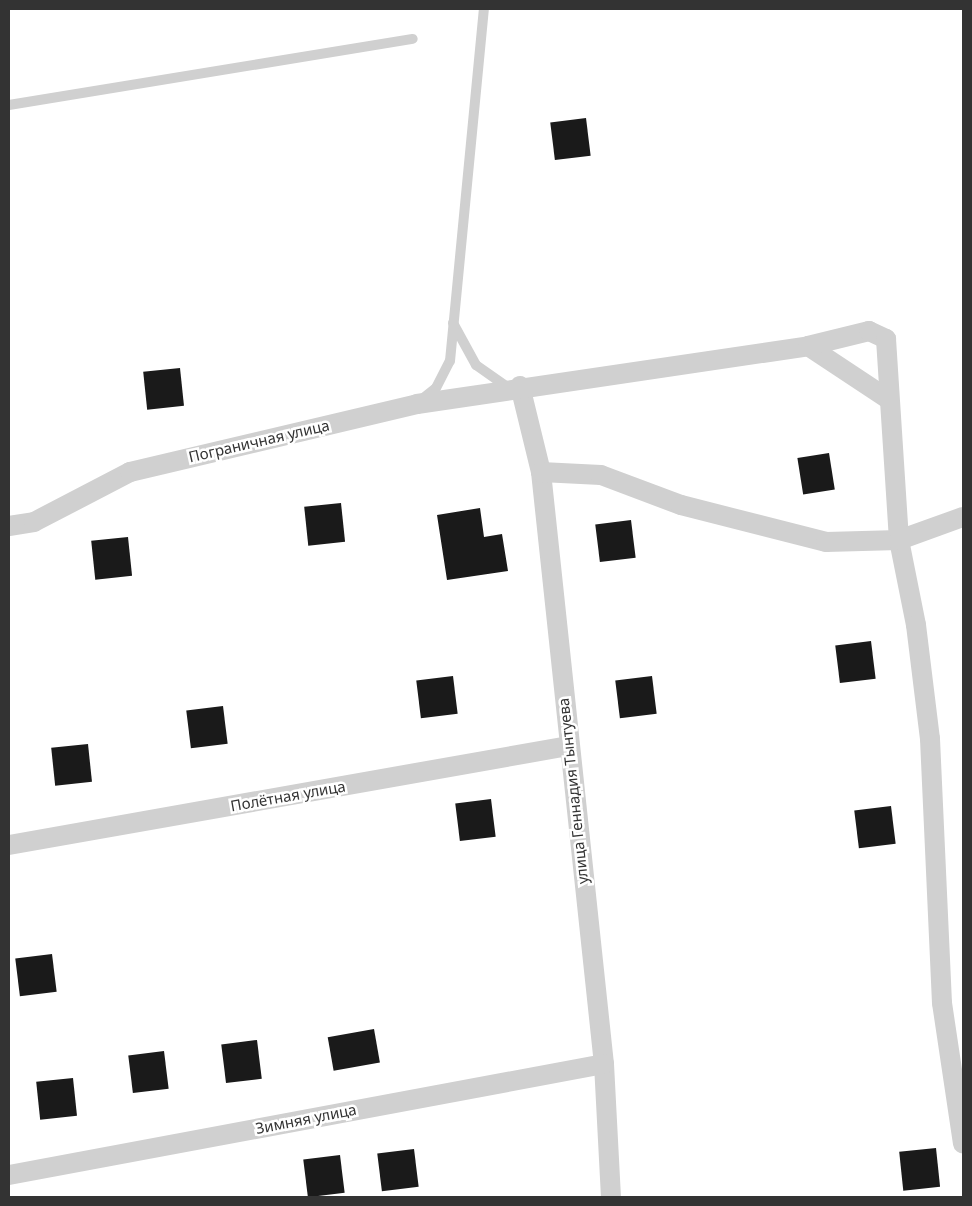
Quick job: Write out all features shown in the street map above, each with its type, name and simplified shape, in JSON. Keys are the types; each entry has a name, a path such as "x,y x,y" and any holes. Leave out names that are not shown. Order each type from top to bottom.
{"street":[{"name":"Пограничная улица","path":"9,526 34,522 130,472 417,404 808,346 869,331 886,339 888,399"},
{"path":"808,346 888,399 899,540 916,625 930,739 942,1002 963,1143"},
{"name":"улица Геннадия Тынтуева","path":"515,388 541,472 568,746 604,1064 611,1197"},
{"path":"541,472 600,475 681,505 826,542 899,540 963,517"},
{"name":"Полётная улица","path":"9,845 568,746"},
{"name":"Зимняя улица","path":"9,1175 604,1064"}],"lane":[{"path":"417,404 436,388 450,361 484,9"},
{"path":"9,105 413,40"},
{"path":"453,322 476,365 515,388"}],"building":[{"path":"586,118 591,156 555,160 550,122"},
{"path":"180,368 184,406 147,410 143,372"},
{"path":"829,453 835,490 803,495 797,458"},
{"path":"341,503 345,542 308,546 304,507"},
{"path":"480,508 484,537 502,534 508,571 447,580 437,515"},
{"path":"631,520 636,558 600,562 595,524"},
{"path":"128,537 132,576 95,580 91,541"},
{"path":"871,641 876,679 840,683 835,645"},
{"path":"453,676 458,714 421,718 416,681"},
{"path":"652,676 657,714 620,718 615,681"},
{"path":"223,706 228,744 191,748 186,711"},
{"path":"88,744 92,782 55,786 51,748"},
{"path":"491,799 496,837 460,841 455,803"},
{"path":"891,806 896,844 859,848 854,811"},
{"path":"52,954 57,992 20,996 15,959"},
{"path":"374,1029 380,1062 334,1071 328,1037"},
{"path":"257,1040 262,1079 226,1083 221,1044"},
{"path":"164,1051 169,1089 133,1093 128,1055"},
{"path":"73,1078 77,1116 40,1120 36,1082"},
{"path":"936,1148 940,1187 903,1191 899,1152"},
{"path":"414,1149 419,1187 382,1191 377,1154"},
{"path":"340,1155 345,1193 308,1197 303,1160"}]}
